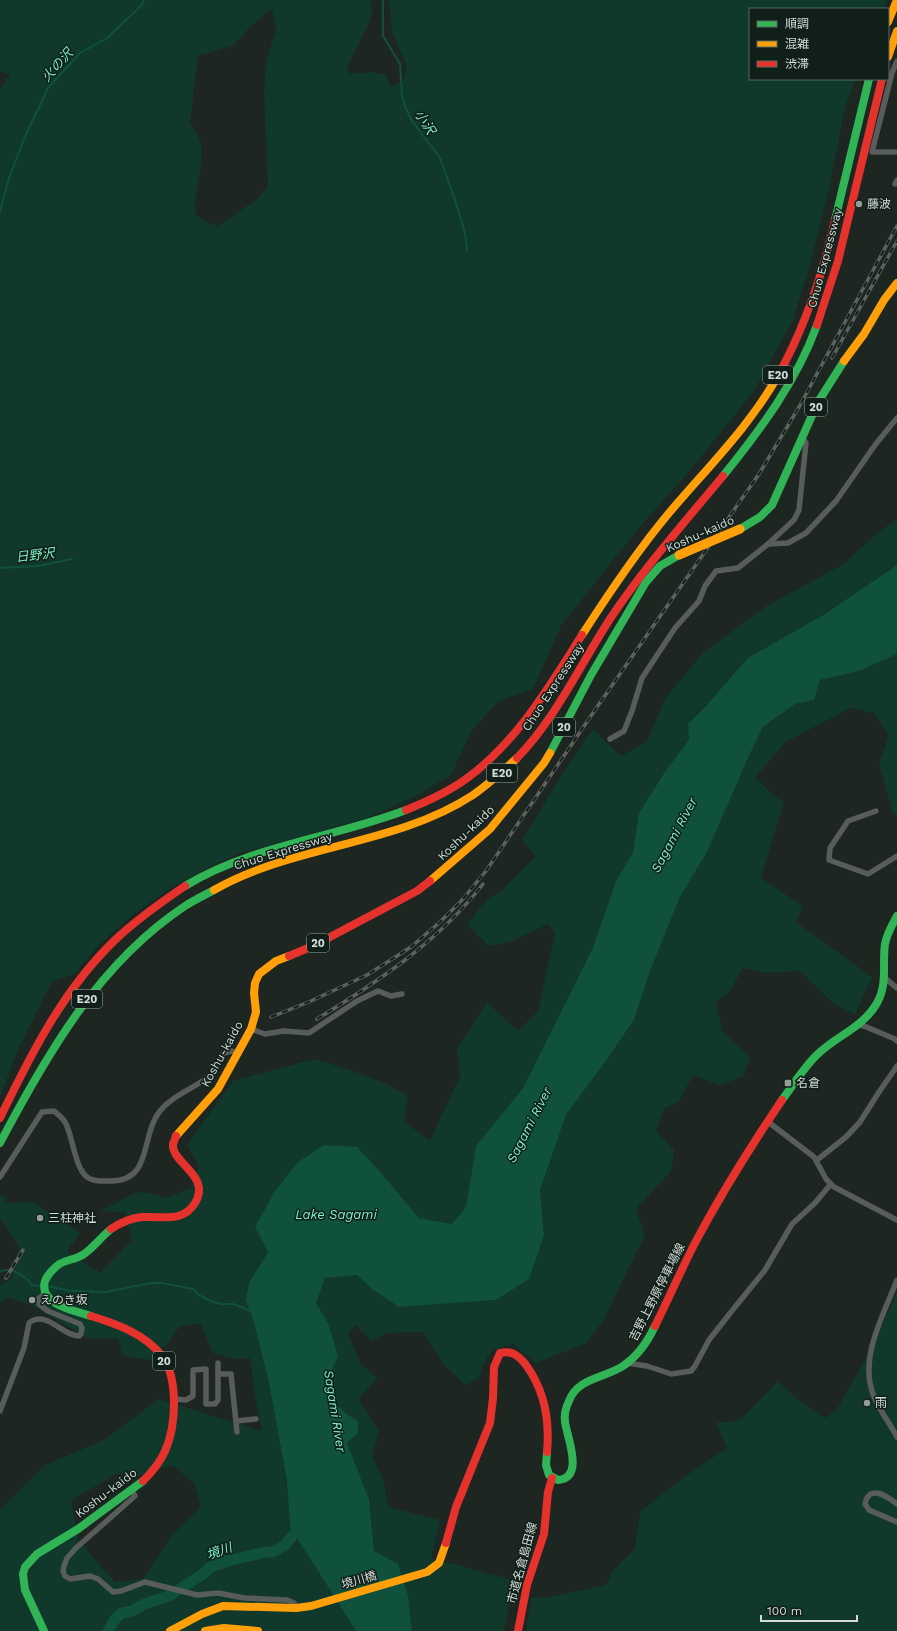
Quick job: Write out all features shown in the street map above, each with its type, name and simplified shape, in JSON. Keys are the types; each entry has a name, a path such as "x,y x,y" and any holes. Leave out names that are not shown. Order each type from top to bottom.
{"main road":[{"path":"889,20 897,0"},
{"path":"889,54 897,31"},
{"name":"Chuo Expressway","path":"0,1118 26,1065 49,1025 73,988 96,960 123,932 143,915 176,892 213,872 246,857 365,824 429,801 463,781 491,760 507,743 523,723 590,622 650,536 744,429 774,384 804,326 820,282 869,80"},
{"name":"Chuo Expressway","path":"0,1142 49,1053 63,1031 93,991 123,956 150,932 181,908 213,888 250,871 371,838 422,821 459,803 493,780 525,750 540,732 628,593 748,445 784,394 811,341 824,308 839,262 882,80"},
{"name":"Koshu-kaido","path":"44,1631 40,1617 25,1590 22,1574 25,1566 36,1555 132,1490 156,1467 166,1451 169,1442 174,1399 174,1387 167,1366 151,1344 124,1326 60,1306 51,1300 46,1288 47,1276 52,1269 64,1261 83,1255 110,1230 120,1224 147,1216 165,1218 180,1217 185,1215 195,1205 198,1200 199,1187 196,1180 174,1150 173,1145 181,1129 218,1089 251,1029 256,1012 254,993 255,983 259,974 264,968 276,961 330,938 417,891 440,874 490,829 544,763 591,675 646,582 660,566 679,555 740,529 760,517 772,505 818,402 839,367 864,334 884,300 897,283"},
{"name":"吉野上野原停車場線","path":"552,1478 562,1480 566,1478 573,1466 573,1456 565,1419 571,1396 581,1385 612,1373 640,1350 646,1342 695,1244 767,1121 811,1060 824,1048 865,1020 871,1014 882,995 886,979 885,955 887,936 897,916"},
{"name":"境川橋","path":"296,1608 311,1606 413,1576 434,1568 439,1563 443,1554 456,1507 479,1454 490,1423 493,1398 494,1367 500,1352 506,1350 514,1352 520,1357 531,1372 540,1390 547,1413 549,1426 547,1467 548,1473 552,1478"},
{"name":"市道名倉島田線","path":"518,1631 527,1585 544,1534 548,1492 552,1478"},
{"path":"170,1631 200,1614 223,1606 296,1608"},
{"path":"205,1631 209,1629 227,1628 258,1631"}],"street":[{"path":"897,61 892,73 872,152 897,152"},
{"path":"768,544 788,543 806,532 836,501 875,445 897,418"},
{"path":"610,739 624,731 642,678 675,628 699,601 704,586 716,571 738,568 768,544 794,520 799,510 806,443 802,437"},
{"path":"876,811 848,821 830,848 829,860 868,874 897,856"},
{"path":"886,979 897,988"},
{"path":"251,1029 265,1034 284,1031 309,1033 357,1001 378,992 391,996 402,994"},
{"path":"858,1025 864,1026 896,1040"},
{"path":"0,1177 42,1112 54,1111 66,1124 79,1165 88,1178 93,1180 117,1181 132,1176 141,1166 151,1125 161,1110 172,1099 213,1072 224,1053 232,1051 237,1053"},
{"path":"817,1160 846,1138 860,1122 878,1092 897,1066"},
{"path":"767,1121 817,1160 830,1185 897,1220"},
{"path":"627,1362 647,1366 671,1374 691,1371 709,1340 765,1270 792,1224 815,1203 830,1185"},
{"path":"897,1280 873,1343 869,1372 873,1394 897,1437"},
{"path":"0,1411 26,1341 29,1323 37,1318 54,1324 71,1335 79,1336 81,1334 82,1328 80,1324 48,1311 39,1304 39,1298 46,1288"},
{"path":"174,1399 186,1400 193,1396 193,1370 206,1369 206,1404 215,1404 218,1400 218,1363"},
{"path":"218,1374 231,1374 237,1432"},
{"path":"236,1421 256,1419"},
{"path":"132,1490 135,1496 76,1548 67,1558 63,1571 65,1576 70,1579 90,1576 98,1579 113,1592 121,1592 146,1582 155,1583 189,1594 197,1595 218,1593 244,1598 286,1600 294,1603 296,1608"},
{"path":"897,1504 886,1496 878,1493 870,1495 865,1504 869,1510 897,1522"}],"shaded area":[{"path":"0,0 371,0 372,12 369,23 347,67 350,74 373,72 386,75 390,86 403,82 407,67 392,32 389,0 887,0 884,8 749,8 749,80 856,80 845,107 829,190 809,268 793,320 754,391 688,473 641,526 561,626 533,689 499,701 472,730 451,775 416,796 367,818 238,854 205,869 176,885 132,915 101,943 74,974 52,981 16,1054 0,1097 0,89 10,75 0,71","holes":["272,9 276,31 266,61 264,92 268,186 256,200 218,226 205,221 196,215 195,206 202,153 200,141 190,122 198,56 233,46 250,27"]},
{"path":"897,519 897,565 825,614 706,706 688,724 689,740 666,770 639,813 633,852 616,881 593,946 523,1088 476,1146 466,1207 452,1224 419,1218 382,1174 268,1252 249,1283 246,1300 254,1323 269,1383 287,1481 290,1527 356,1631 0,1631 0,1510 45,1465 104,1440 159,1399 262,1431 250,1358 233,1359 213,1353 200,1323 179,1327 169,1342 151,1360 123,1356 118,1338 87,1338 31,1305 8,1297 0,1303 0,1286 12,1277 19,1246 0,1218 0,1194 7,1198 5,1203 33,1202 80,1232 67,1252 100,1273 132,1240 125,1212 100,1211 137,1192 166,1198 191,1188 199,1166 187,1145 233,1081 314,1059 385,1083 408,1095 404,1122 430,1140 460,1077 457,1049 487,1002 518,1031 538,1011 555,933 548,924 510,942 489,946 467,925 487,899 500,892 536,856 522,840 563,773 593,729 621,756 647,741 665,699 703,653 765,607 845,563 876,534","holes":["172,1465 194,1483 201,1507 173,1534 143,1579 115,1582 78,1540 71,1501 117,1473 132,1478"]},
{"path":"897,654 897,817 892,811 879,763 889,736 874,713 851,708 787,741 755,777 775,797 784,802 761,878 803,906 796,922 872,977 855,1014 834,1004 800,971 764,973 743,968 729,992 716,1002 722,1031 750,1057 743,1077 719,1085 693,1075 679,1101 664,1109 656,1131 674,1150 671,1171 636,1209 645,1235 604,1319 587,1343 536,1363 513,1344 504,1346 489,1355 478,1379 465,1385 443,1364 423,1332 388,1333 372,1341 355,1325 348,1334 361,1364 377,1378 359,1399 379,1432 372,1455 384,1482 388,1507 440,1520 431,1558 514,1580 504,1631 412,1631 408,1596 374,1552 369,1499 347,1443 358,1433 358,1421 345,1413 331,1398 329,1377 338,1356 316,1303 325,1278 357,1275 372,1289 399,1307 496,1300 544,1235 540,1190 566,1115 634,1020 650,971 680,897 707,852 763,727 795,704 814,700 820,680 859,671"},
{"path":"897,1292 897,1631 526,1631 531,1598 548,1597 606,1585 613,1571 635,1548 640,1512 684,1477 727,1448 716,1423 740,1420 778,1381 796,1398 826,1418 837,1409 872,1348"}],"water":[{"name":"Lake Sagami","path":"897,565 897,654 859,671 820,680 814,700 795,704 763,727 707,852 680,897 650,971 634,1020 566,1115 540,1190 544,1235 529,1279 496,1300 399,1307 372,1289 357,1275 325,1278 316,1303 328,1323 338,1356 329,1377 331,1398 345,1413 358,1421 358,1433 347,1443 369,1499 374,1551 398,1564 408,1596 412,1631 356,1631 290,1527 287,1481 269,1383 254,1323 246,1300 249,1283 268,1252 255,1227 275,1191 298,1162 324,1145 357,1147 419,1218 452,1224 466,1207 476,1146 523,1088 593,947 616,881 633,852 639,813 666,770 689,740 688,724 706,706 748,658 825,614"}],"waterway":[{"name":"火の沢","path":"0,212 9,178 24,139 48,88 80,53 107,38 141,6 144,0"},
{"name":"小沢","path":"383,0 383,36 400,64 404,104 412,121 440,158 465,233 467,251"},
{"name":"日野沢","path":"0,568 39,566 72,559"},
{"path":"0,1272 4,1270 13,1271 18,1273 32,1285 41,1286"},
{"path":"47,1286 71,1291 106,1292 151,1283 162,1283 193,1289 199,1295 211,1301 221,1304 233,1304 251,1311"},
{"name":"境川","path":"108,1631 115,1619 122,1613 132,1611 144,1604 169,1596 203,1574 211,1567 227,1561 266,1552 273,1552 284,1546 303,1523"}],"railway":[{"path":"271,1017 311,1001 367,975 411,947 440,922 462,900 486,871 597,707 759,474 799,407 897,226"},
{"path":"832,358 897,241"},
{"path":"317,1019 385,975 427,942 447,924 483,884"},
{"path":"6,1278 23,1250"}],"traffic: fast":[{"path":"835,220 869,80"},
{"path":"723,476 764,423 788,385 809,346 817,325"},
{"path":"740,529 760,517 772,505 818,402 844,361"},
{"path":"550,753 591,675 646,582 660,566 679,555"},
{"path":"185,886 211,872 266,851 378,820 406,810"},
{"path":"0,1143 37,1076 57,1044 78,1012 101,983 126,955 154,929 185,906 214,890"},
{"path":"782,1100 815,1057 827,1046 858,1024 872,1011 880,996 884,981 884,951 886,940 897,916"},
{"path":"91,1316 60,1306 53,1301 47,1296 44,1289 45,1281 58,1265 84,1254 111,1229"},
{"path":"547,1452 546,1465 549,1475 558,1480 566,1478 571,1472 573,1465 565,1417 567,1406 573,1393 585,1383 616,1370 633,1358 642,1348 655,1326"},
{"path":"44,1631 25,1590 23,1574 25,1567 37,1554 78,1529 143,1481"}],"traffic: slow":[{"path":"889,20 897,0"},
{"path":"889,54 897,31"},
{"path":"844,361 864,334 884,300 897,283"},
{"path":"582,635 646,542 742,428 769,391 780,372"},
{"path":"679,555 740,529"},
{"path":"430,881 490,829 544,763 550,753"},
{"path":"214,890 245,875 278,863 411,825 443,812 479,791 517,758"},
{"path":"176,1136 218,1089 251,1029 256,1012 254,993 255,983 259,974 276,961 289,956"},
{"path":"170,1631 202,1614 223,1606 296,1608 311,1606 427,1572 439,1563 446,1543"},
{"path":"205,1631 224,1628 258,1631"}],"traffic: jam":[{"path":"817,325 838,261 882,80"},
{"path":"780,372 798,335 813,298 835,220"},
{"path":"517,758 556,709 623,600 665,546 723,476"},
{"path":"406,810 421,804 459,784 501,748 531,713 582,635"},
{"path":"289,956 313,946 417,891 430,881"},
{"path":"0,1118 36,1047 64,1001 79,980 96,959 115,940 148,912 185,886"},
{"path":"655,1326 690,1253 715,1206 782,1100"},
{"path":"111,1229 126,1221 142,1217 178,1216 190,1209 195,1203 199,1193 198,1185 195,1177 174,1151 173,1144 176,1136"},
{"path":"91,1316 120,1326 139,1336 155,1348 162,1356 171,1377 174,1403 172,1429 169,1441 163,1455 153,1471 143,1481"},
{"path":"446,1543 456,1507 490,1423 493,1398 494,1367 500,1353 508,1352 518,1356 526,1365 538,1385 547,1417 547,1452"},
{"path":"518,1631 527,1585 544,1534 548,1492 552,1478"}],"place":[{"name":"藤波","path":"859,204"},
{"name":"名倉","path":"788,1083"},
{"name":"三柱神社","path":"40,1218"},
{"name":"えのき坂","path":"32,1300"},
{"name":"雨","path":"867,1403"}],"water label":[{"name":"Sagami River","path":"674,835"},
{"name":"Sagami River","path":"529,1125"},
{"name":"Sagami River","path":"335,1411"}]}
